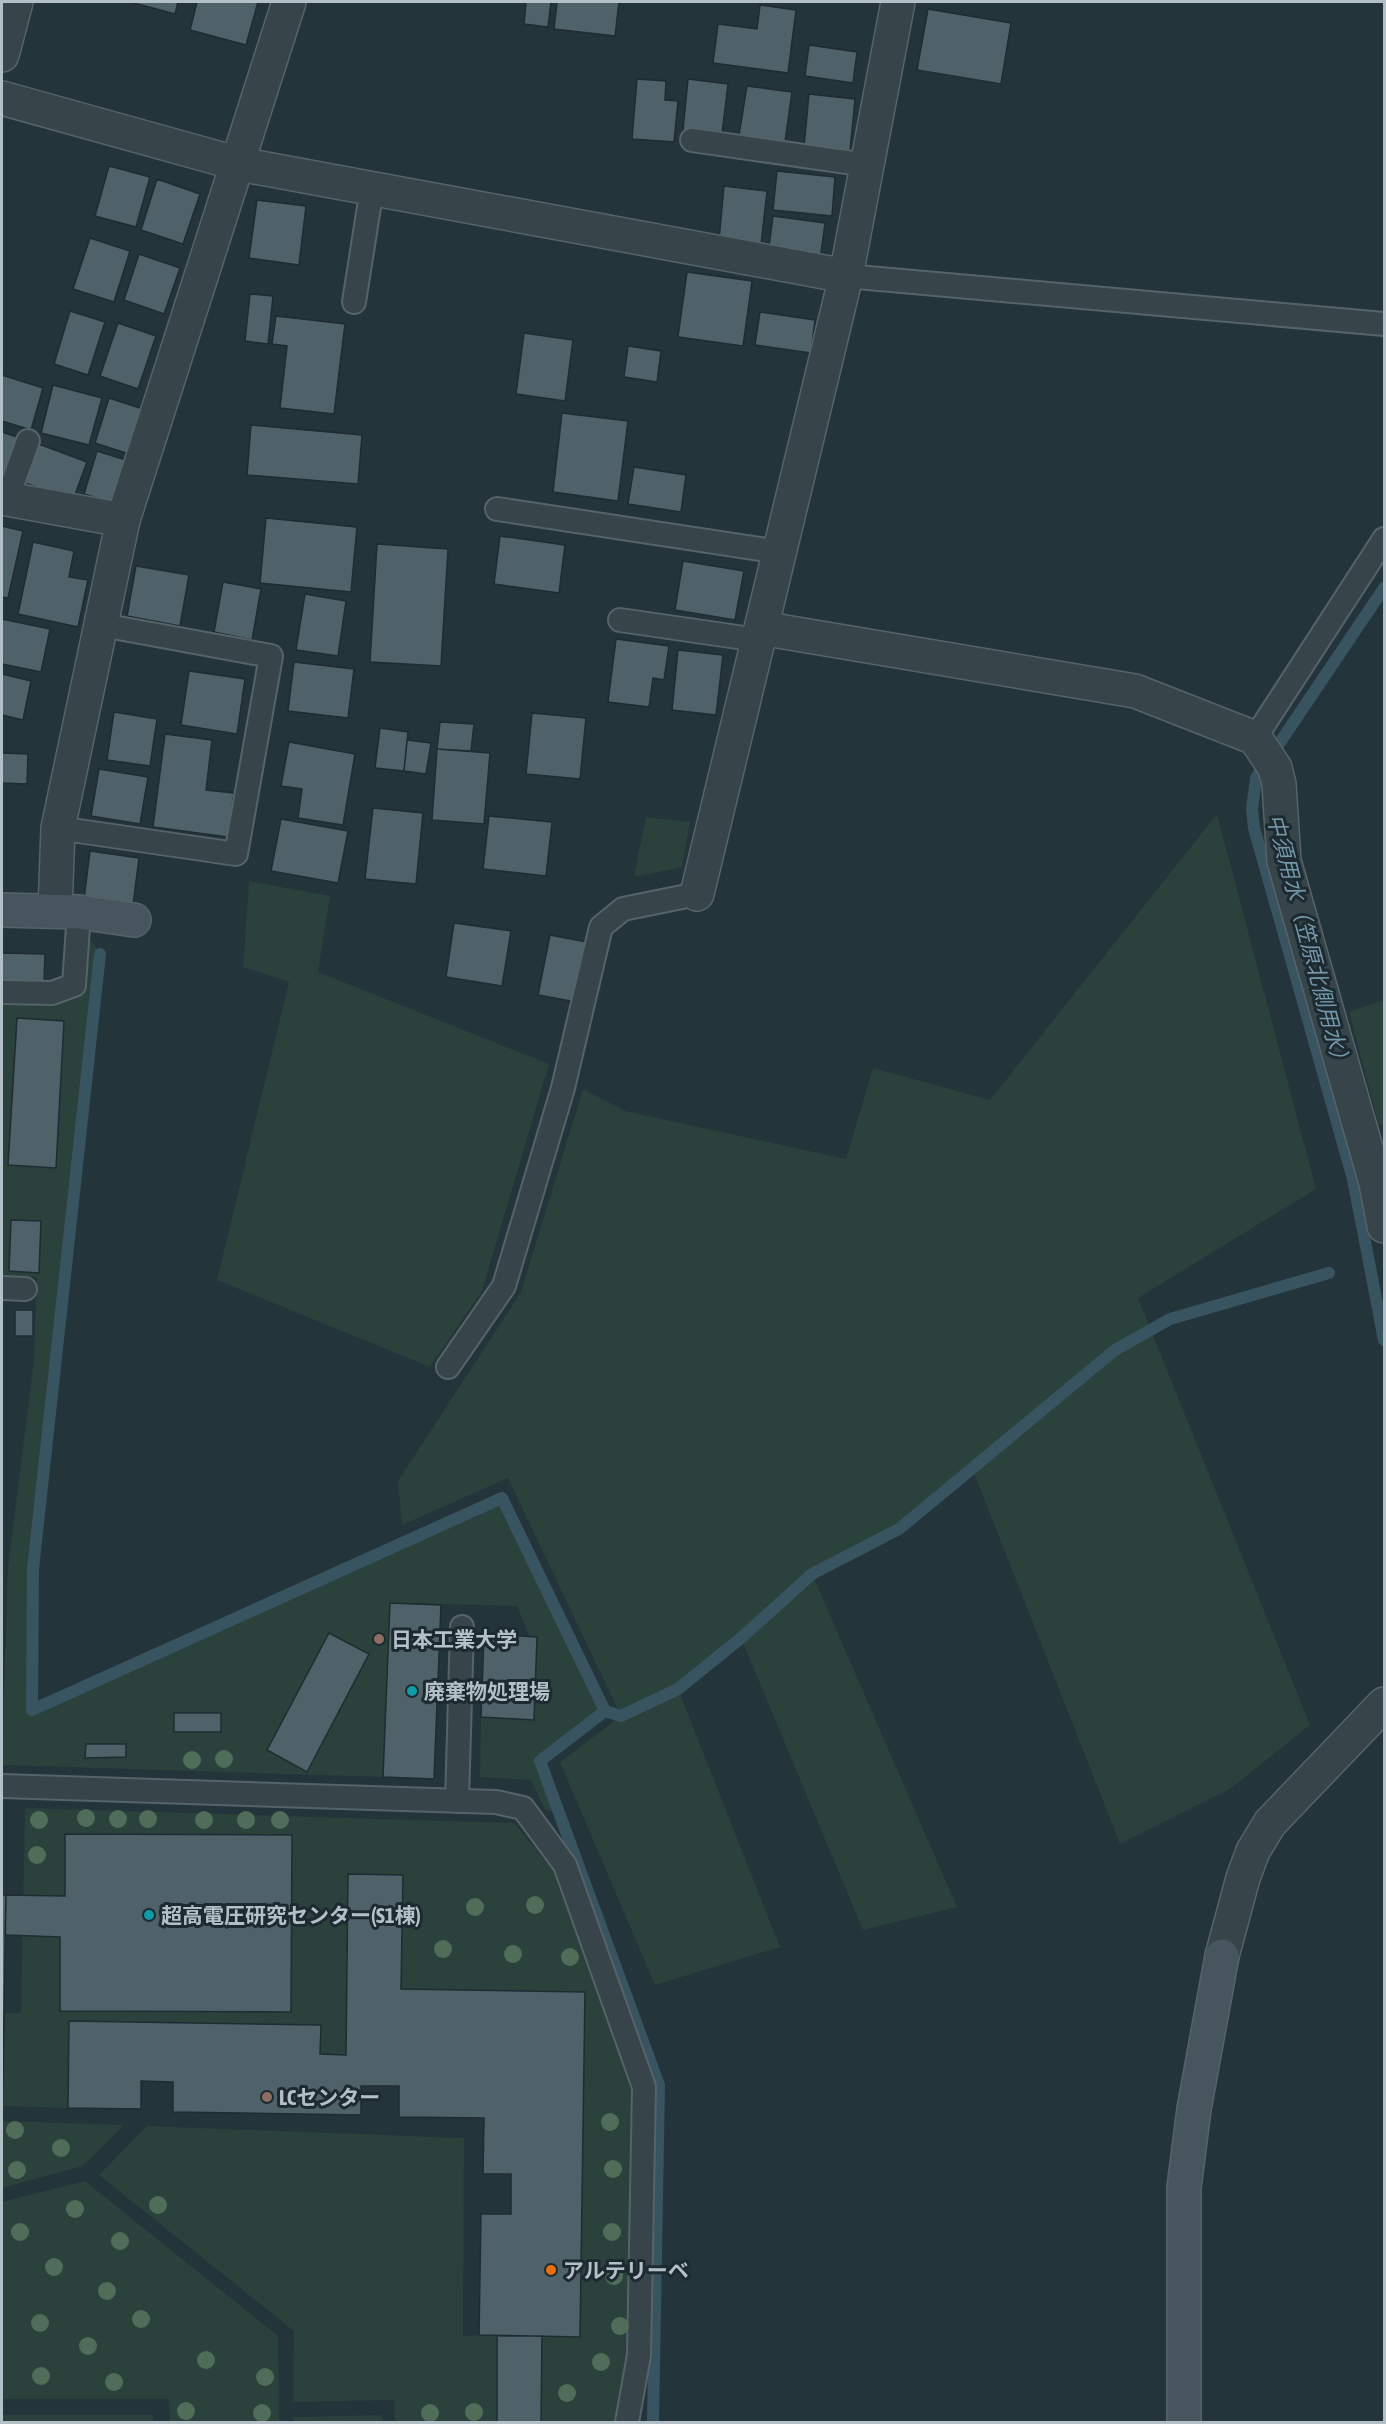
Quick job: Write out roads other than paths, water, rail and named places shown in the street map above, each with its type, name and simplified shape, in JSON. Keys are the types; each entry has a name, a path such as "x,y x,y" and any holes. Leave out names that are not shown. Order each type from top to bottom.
{"street":[{"path":"2,55 16,2"},
{"path":"67,912 58,828 123,520 239,164 289,2"},
{"path":"697,894 846,276 898,2"},
{"path":"2,98 239,164 846,276"},
{"path":"4,499 123,520"},
{"path":"760,634 1135,691 1255,738 1275,768 1279,784 1284,861 1376,1183 1384,1226"},
{"path":"2,910 67,912 134,920"},
{"path":"1184,2422 1184,2188 1194,2109 1222,1956 1243,1878 1253,1851 1270,1823 1384,1704"}],"lane":[{"path":"692,140 867,165"},
{"path":"354,302 372,188"},
{"path":"846,276 1384,324"},
{"path":"4,499 28,441"},
{"path":"497,509 780,552"},
{"path":"1255,738 1384,539"},
{"path":"620,621 760,634"},
{"path":"58,828 236,854 271,656 102,625"},
{"path":"448,1367 504,1286 563,1088 601,927 623,909 697,894"},
{"path":"2,992 52,993 74,985 67,912"},
{"path":"2,1288 25,1289"},
{"path":"458,1801 462,1627"},
{"path":"2,1786 496,1802 523,1808 565,1865 645,2087 639,2355 627,2422"}],"waterway":[{"name":"中須用水（笠原北側用水）","path":"1384,588 1256,778 1252,809 1254,828 1353,1179 1384,1340"},
{"path":"100,954 33,1569 32,1710 502,1498 605,1711 621,1716 678,1689 741,1638 812,1574 899,1529 1115,1350 1170,1319 1329,1273"},
{"path":"605,1711 540,1761 659,2085 653,2422"}],"place":[{"name":"日本工業大学","path":"379,1639"},
{"name":"廃棄物処理場","path":"412,1691"},
{"name":"超高電圧研究センター(S1棟)","path":"149,1915"},
{"name":"LCセンター","path":"267,2097"},
{"name":"アルテリーベ","path":"551,2270"}]}
